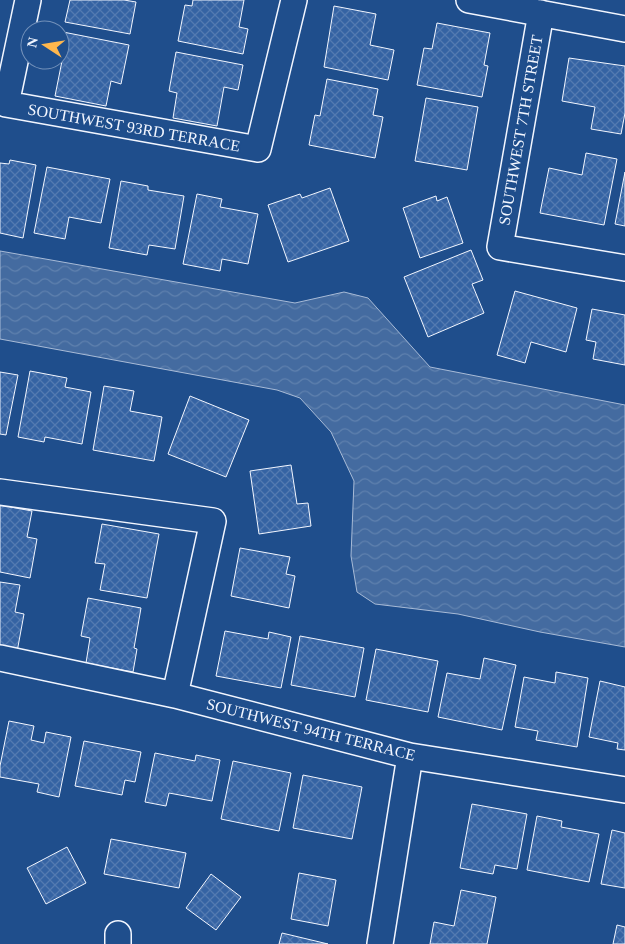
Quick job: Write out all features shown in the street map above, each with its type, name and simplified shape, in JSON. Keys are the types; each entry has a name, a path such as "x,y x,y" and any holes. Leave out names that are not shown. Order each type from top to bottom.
{"street":[{"name":"SOUTHWEST 93RD TERRACE","path":"28,0 6,104 258,148 294,0"},
{"path":"469,0 625,29"},
{"name":"SOUTHWEST 7TH STREET","path":"541,13 500,247 625,268"},
{"path":"0,492 213,521 175,695"},
{"name":"SOUTHWEST 94TH TERRACE","path":"0,658 175,695 410,756 625,790"},
{"path":"380,944 410,756"}],"water":[{"path":"0,251 295,303 344,292 368,298 430,367 625,405 625,647 540,632 458,614 375,604 357,592 351,556 354,481 331,432 300,398 277,390 0,339"}],"building":[{"path":"70,0 124,0 136,2 130,34 70,23 70,20 65,20"},
{"path":"193,0 244,0 239,27 248,29 243,54 178,41 185,5 192,6"},
{"path":"334,6 376,14 370,45 394,50 388,80 324,67"},
{"path":"437,23 490,33 484,65 488,66 482,97 417,85 424,48 432,49"},
{"path":"70,33 129,45 121,84 111,81 106,106 55,96 60,70 70,70"},
{"path":"176,52 243,65 238,90 224,87 217,126 173,118 177,93 169,91"},
{"path":"569,58 625,66 625,113 621,134 591,129 595,107 562,101"},
{"path":"327,79 378,89 373,115 383,117 375,158 309,145 315,115 320,116"},
{"path":"426,98 478,107 467,170 415,161"},
{"path":"586,153 617,159 604,225 540,213 549,168 582,175"},
{"path":"10,160 36,165 23,238 0,233 0,163 9,164"},
{"path":"47,167 110,179 101,223 69,217 65,239 34,233"},
{"path":"625,172 625,226 615,224"},
{"path":"121,181 148,186 148,190 184,196 175,249 149,245 147,255 109,248"},
{"path":"330,188 349,241 288,262 268,205 300,194 302,198"},
{"path":"197,194 222,199 220,207 258,214 248,264 222,259 220,271 183,264"},
{"path":"436,196 437,201 447,197 463,243 420,258 403,208"},
{"path":"471,250 483,280 472,284 484,313 428,337 404,277"},
{"path":"515,291 577,308 566,352 531,342 525,363 497,355"},
{"path":"592,309 625,315 625,365 593,359 596,342 586,340"},
{"path":"30,371 67,378 65,387 91,392 82,444 45,437 44,442 18,437"},
{"path":"0,372 18,375 6,435 0,434"},
{"path":"104,386 134,391 130,411 162,417 154,461 93,450"},
{"path":"190,396 249,420 226,477 168,454"},
{"path":"291,465 297,504 308,503 311,526 259,534 250,471"},
{"path":"0,505 32,511 27,537 37,539 30,578 0,572"},
{"path":"102,524 159,534 147,598 100,590 105,564 95,563"},
{"path":"240,548 290,557 286,574 295,576 289,608 231,596"},
{"path":"0,582 20,585 15,612 24,614 17,652 0,649"},
{"path":"88,598 141,608 134,648 137,649 133,672 86,663 90,638 81,636"},
{"path":"225,631 268,639 269,632 291,637 281,688 216,676"},
{"path":"300,636 364,648 355,697 291,685"},
{"path":"376,649 438,661 428,712 366,700"},
{"path":"484,658 516,665 502,730 438,717 447,673 480,679"},
{"path":"556,672 588,678 577,747 536,740 538,731 515,727 524,677 555,683"},
{"path":"600,681 625,687 625,750 617,749 618,743 589,737"},
{"path":"9,721 34,726 31,740 44,743 46,732 71,737 59,797 37,792 39,784 0,777 0,766"},
{"path":"84,741 141,752 135,782 125,780 122,795 75,786"},
{"path":"155,753 195,761 196,755 220,760 212,801 169,793 166,806 145,802"},
{"path":"233,761 291,773 279,831 221,819"},
{"path":"303,775 362,787 352,839 293,828"},
{"path":"472,804 527,814 517,869 495,865 493,874 460,868"},
{"path":"537,816 562,821 561,827 599,834 589,882 527,870"},
{"path":"612,830 625,833 625,888 601,884"},
{"path":"111,839 186,853 179,888 104,874"},
{"path":"67,847 86,883 46,904 27,868"},
{"path":"299,873 336,880 328,926 291,919"},
{"path":"211,874 241,897 216,930 186,908"},
{"path":"461,890 496,897 487,944 430,944 434,922 454,926"},
{"path":"617,925 625,927 625,944 613,944"},
{"path":"282,933 328,944 279,944"}]}
